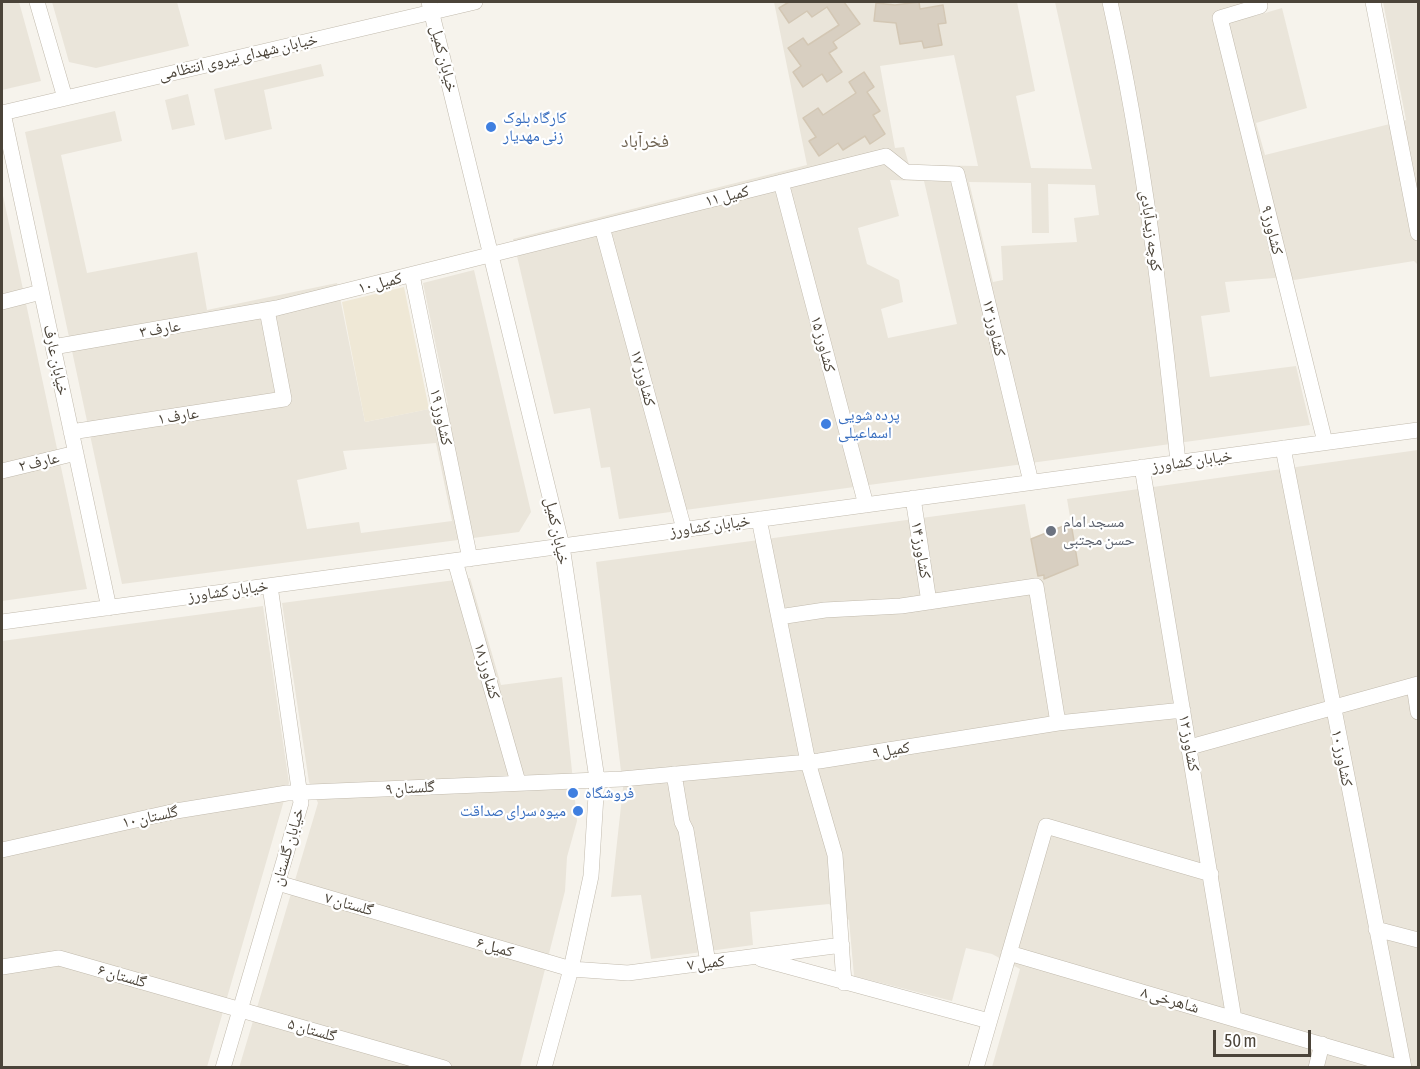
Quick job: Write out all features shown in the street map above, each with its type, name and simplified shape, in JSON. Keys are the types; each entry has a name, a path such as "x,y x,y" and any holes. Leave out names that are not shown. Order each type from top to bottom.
{"street":[{"path":"37,2 65,98"},
{"name":"خیابان شهدای نیروی انتظامی","path":"2,113 430,7 475,2"},
{"name":"کوچه زیدآبادی","path":"1110,2 1127,78 1152,224 1178,462"},
{"path":"1373,2 1419,233"},
{"name":"کشاورز ۹","path":"1259,4 1220,18 1325,442"},
{"name":"خیابان کمیل","path":"430,7 493,255 562,546 597,779 591,876 571,969 544,1068"},
{"name":"خیابان عارف","path":"2,113 109,608"},
{"name":"کمیل ۱۱","path":"493,255 886,156 906,172 957,174"},
{"name":"کشاورز ۱۳","path":"957,174 1031,482"},
{"name":"کشاورز ۱۵","path":"781,182 866,505"},
{"name":"کشاورز ۱۷","path":"602,227 684,529"},
{"name":"کمیل ۱۰","path":"267,310 493,255"},
{"name":"کشاورز ۱۹","path":"412,275 462,560"},
{"path":"2,302 41,292"},
{"name":"عارف ۳","path":"53,347 267,310"},
{"name":"عارف ۱","path":"71,432 284,399 267,310"},
{"name":"خیابان کشاورز","path":"2,622 1419,430"},
{"name":"کشاورز ۱۰","path":"1283,448 1403,1068"},
{"name":"عارف ۲","path":"2,471 76,453"},
{"name":"کشاورز ۱۲","path":"1142,467 1234,1019"},
{"name":"کشاورز ۱۴","path":"913,498 929,602"},
{"path":"759,519 808,762 835,855 844,983"},
{"name":"کشاورز ۱۸","path":"462,560 518,782"},
{"name":"خیابان گلستان","path":"223,1068 301,803 270,586"},
{"path":"778,617 929,602 1036,586 1058,723"},
{"path":"1190,747 1416,685 1419,712"},
{"name":"کمیل ۹","path":"597,779 808,762 1058,723 1184,710"},
{"path":"674,774 682,822 686,830 708,963"},
{"name":"گلستان ۹","path":"301,793 597,779"},
{"name":"گلستان ۱۰","path":"2,850 176,811 301,793"},
{"path":"976,1068 1046,826 1211,874"},
{"name":"گلستان ۷","path":"278,883 420,925"},
{"name":"کمیل ۶","path":"420,925 571,969"},
{"path":"1376,929 1419,940"},
{"name":"کمیل ۷","path":"571,969 628,973 842,945"},
{"name":"شاهرخی ۸","path":"1009,952 1403,1068"},
{"path":"754,957 989,1022"},
{"name":"گلستان ۶","path":"2,967 59,958 240,1010"},
{"name":"گلستان ۵","path":"240,1010 444,1068"},
{"path":"1316,1068 1322,1044"}],"shaded area":[{"path":"2,2 19,2 41,81 2,90"},
{"path":"52,2 177,2 189,46 96,68 69,62"},
{"path":"774,2 1017,2 1035,91 1016,96 1031,168 1092,169 1055,2 1250,2 1255,16 1282,8 1307,108 1256,123 1265,155 1406,120 1383,2 1418,2 1418,265 1414,261 1294,280 1274,278 1225,282 1230,312 1201,316 1210,377 1296,366 1310,425 619,519 610,467 601,468 590,408 554,414 513,239 807,165","holes":["954,55 978,166 909,165 904,147 895,148 880,66","890,180 924,181 957,324 888,338 881,309 903,302 899,280 867,264 858,228 899,216","969,182 1031,183 1032,233 1049,233 1048,184 1095,185 1099,215 1074,218 1077,242 1001,246 1003,280 993,282"]},
{"path":"321,64 324,76 264,90 272,129 225,140 214,89"},
{"path":"188,94 195,125 172,130 165,100"},
{"path":"115,111 122,141 61,155 87,273 197,252 207,310 337,283 365,422 448,405 423,283 474,270 531,512 519,532 122,584 25,132","holes":["436,443 452,521 361,533 359,522 307,529 297,480 347,469 343,451"]},
{"path":"2,191 87,589 2,601"},
{"path":"404,287 429,409 365,422 342,302"},
{"path":"1418,450 1418,1067 992,1067 1020,969 992,954 966,948 952,1001 854,976 849,920 829,904 750,912 753,945 651,959 641,895 611,897 623,788 596,562 1025,504 1038,576 1044,575 1045,579 1078,565 1067,499"},
{"path":"470,578 501,685 562,677 574,790 577,821 567,857 565,891 520,1067 239,1068 318,803 309,782 282,603"},
{"path":"263,606 289,783 207,1067 2,1067 2,641"}],"building":[{"path":"789,2 844,2 860,24 833,42 837,48 829,53 842,72 827,82 822,74 803,87 793,72 801,66 788,48 803,38 808,45 839,25 827,7 812,17 807,11 789,23 779,8"},
{"path":"919,2 920,9 943,5 946,23 938,24 942,45 924,48 922,41 900,44 896,23 874,21 876,3 895,5"},
{"path":"864,72 874,87 867,92 880,111 873,115 885,134 870,144 865,136 843,150 838,143 819,156 809,141 816,137 803,118 818,108 823,115 856,93 849,82"},
{"path":"1071,523 1078,565 1044,579 1044,575 1038,576 1031,539"}],"place":[{"name":"کارگاه بلوک زنی مهدیار","path":"491,127"},
{"name":"پرده شویی اسماعیلی","path":"826,424"},
{"name":"مسجد امام حسن مجتبی","path":"1051,531"},
{"name":"فروشگاه","path":"573,793"},
{"name":"میوه سرای صداقت","path":"578,811"}],"district":[{"name":"فخرآباد","path":"645,141"}]}
